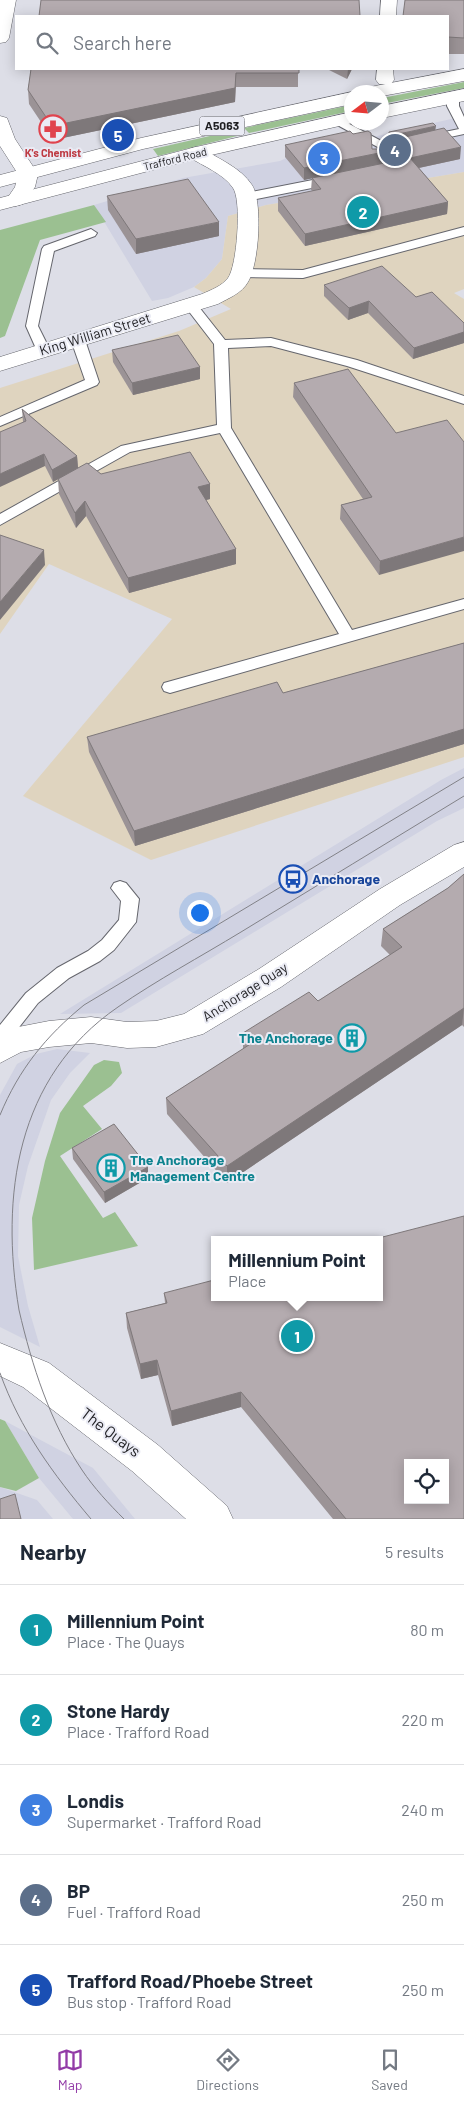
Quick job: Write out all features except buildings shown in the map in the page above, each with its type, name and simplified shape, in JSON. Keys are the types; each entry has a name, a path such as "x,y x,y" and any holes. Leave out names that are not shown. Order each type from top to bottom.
{"main road":[{"path":"0,38 7,0"},
{"path":"382,80 464,75"},
{"path":"389,111 458,96"},
{"name":"Trafford Road","path":"17,191 131,147 344,100"},
{"name":"Trafford Road","path":"17,191 67,186 196,153 344,119"},
{"path":"0,122 17,191"},
{"path":"196,153 229,173 244,187 247,197 247,225 243,266"},
{"name":"A5063","path":"0,181 17,191"},
{"name":"King William Street","path":"0,364 190,305 228,290 239,280 243,266"},
{"name":"Anchorage Quay","path":"0,1050 13,1041 49,1034 91,1030 127,1035 156,1034 192,1025 270,978 390,897 464,853"},
{"name":"The Quays","path":"0,1359 36,1375 145,1458 214,1519"}],"street":[{"path":"388,15 389,0"}],"lane":[{"path":"360,130 385,148 464,130 453,106 458,96"},
{"path":"247,197 348,177"},
{"path":"243,266 303,274 464,231"},
{"path":"43,350 32,326 48,249 91,233"},
{"path":"190,305 221,344 224,428 348,636"},
{"path":"0,422 92,382 78,340"},
{"path":"221,344 271,342 352,363 464,400"},
{"path":"0,520 126,449 224,428"},
{"path":"170,687 464,604"},
{"path":"0,1039 32,998 63,974 94,956 108,945 127,922 130,899 120,888"}],"shaded area":[{"path":"464,116 464,172 266,205 228,216 222,259 206,278 194,287 168,298 152,301 94,205 183,178 280,161 290,156"},
{"path":"464,172 464,289 454,293 464,299 464,757 151,860 23,796 172,619 49,564 0,634 0,388 179,331 231,309 194,287 206,278 222,259 228,216 266,205"},
{"path":"464,768 464,808 437,821 121,1013 60,1014 441,780"},
{"path":"57,1049 90,1053 70,1073 51,1100 28,1166 19,1205 18,1256 28,1306 40,1347 0,1327 0,1095 17,1064 36,1054"},
{"path":"5,1421 93,1468 135,1519 73,1519 39,1478"},
{"path":"0,1487 37,1500 53,1519 0,1519"}],"green space":[{"path":"464,82 464,88 389,103 389,97"},
{"path":"344,107 344,113 249,133 244,128"},
{"path":"236,130 241,135 158,156 153,149"},
{"path":"94,205 106,222 40,240 5,336 0,338 0,230"},
{"path":"104,1060 119,1062 122,1073 111,1086 83,1106 102,1129 60,1156 103,1218 115,1212 138,1246 34,1270 32,1218 45,1161 60,1113 94,1065"},
{"path":"0,1419 5,1421 39,1478 16,1491 0,1487"}],"tram line":[{"path":"0,1115 16,1083 35,1054 84,1005 464,777"},
{"path":"124,1519 87,1477 60,1433 36,1373 19,1310 12,1224 15,1182 23,1142 37,1104 57,1068 84,1035 118,1007 464,796"},
{"path":"0,1373 17,1413 39,1450 91,1519"}],"place":[{"name":"K's Chemist","path":"53,129"},
{"name":"Trafford Road/Phoebe Street","path":"118,135"},
{"name":"BP","path":"395,150"},
{"name":"Londis","path":"324,158"},
{"name":"Stone Hardy","path":"363,212"},
{"name":"Anchorage","path":"293,879"},
{"name":"The Anchorage","path":"352,1038"},
{"name":"The Anchorage Management Centre","path":"111,1168"},
{"name":"Millennium Point","path":"297,1336"}]}
